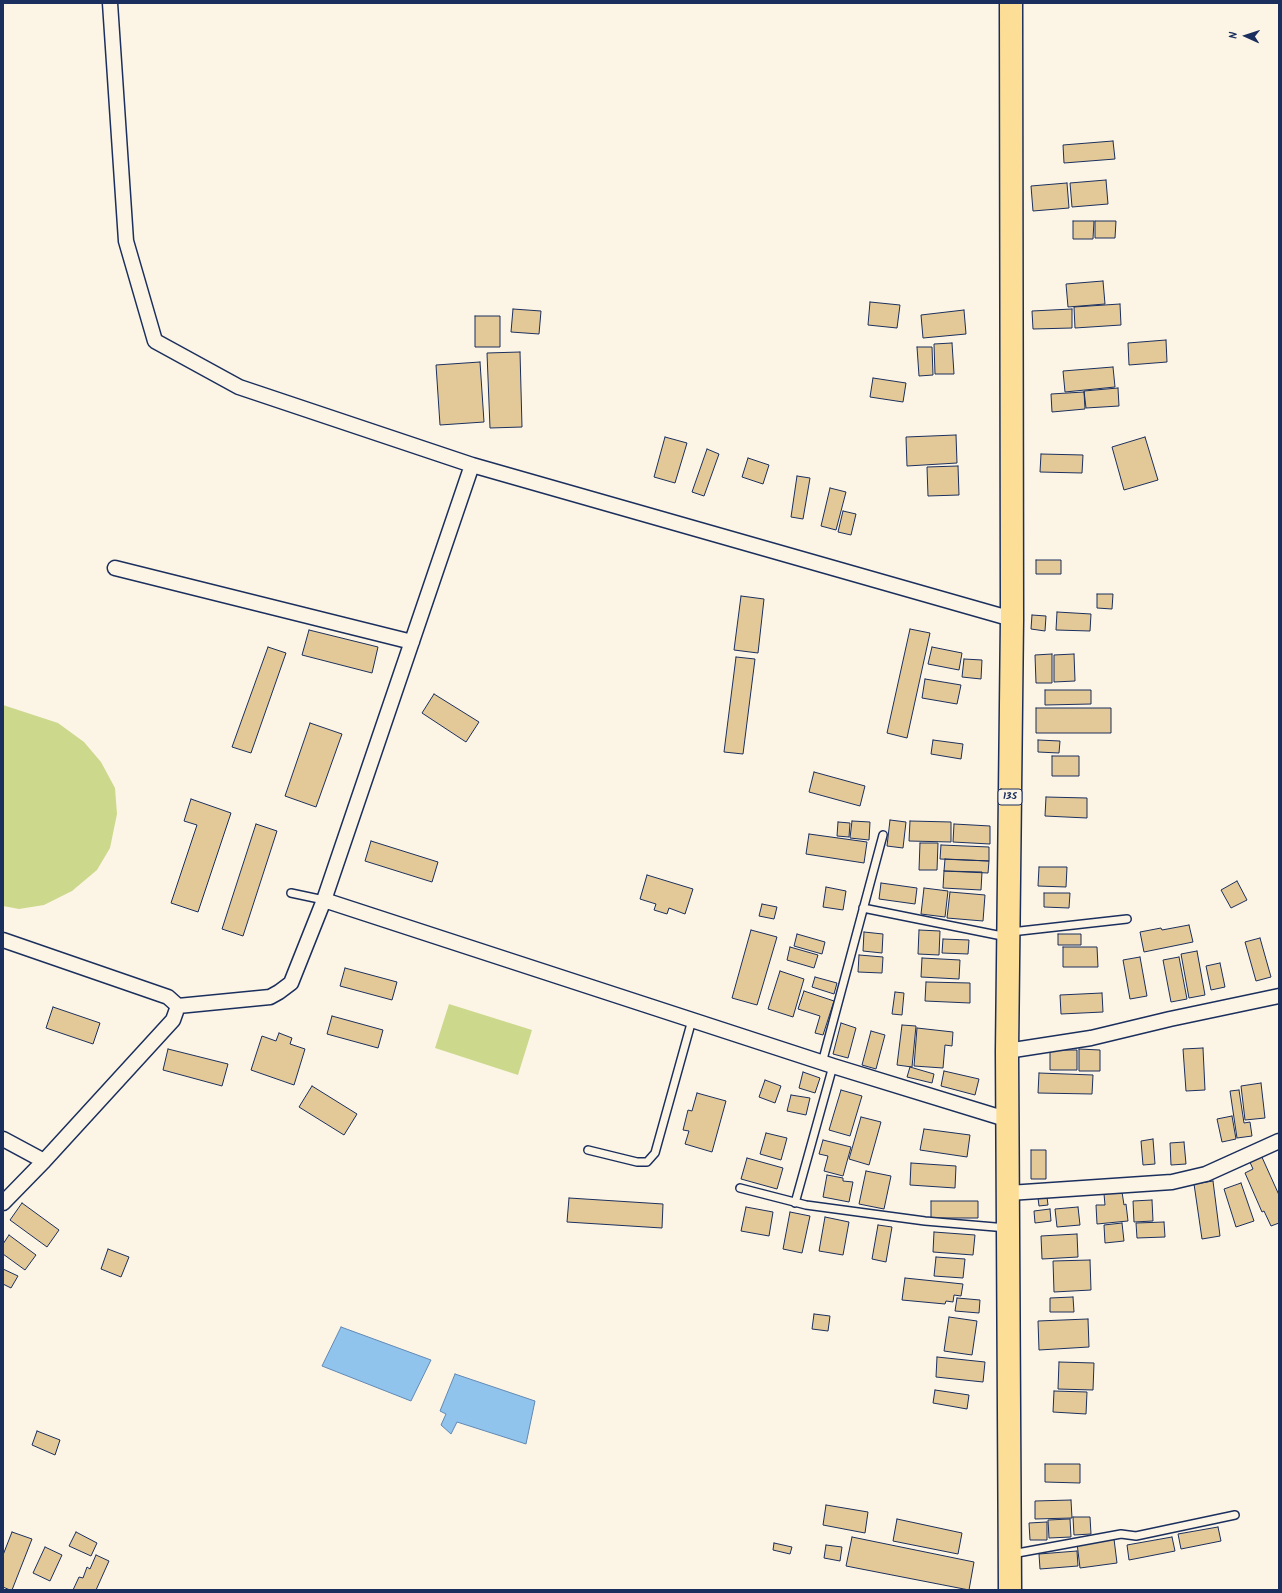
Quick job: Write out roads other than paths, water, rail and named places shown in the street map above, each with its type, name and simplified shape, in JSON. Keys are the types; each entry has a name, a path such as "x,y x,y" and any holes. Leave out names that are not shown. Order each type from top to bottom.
{"highway":[{"name":"13S","path":"1010,1590 1007,1051 1012,620 1011,3"}],"street":[{"path":"110,3 126,241 155,341 239,387 472,464 1012,620"},
{"path":"3,940 168,997 178,1006 270,997 291,983 324,900 472,464"},
{"path":"116,568 412,642"},
{"path":"324,900 828,1064 1008,1120"},
{"path":"1007,1051 1091,1038 1170,1018 1279,996"},
{"path":"3,1203 44,1161 173,1020 178,1006"},
{"path":"3,1139 44,1161"},
{"path":"1008,1193 1172,1182 1206,1174 1279,1141"}],"lane":[{"path":"795,1202 863,908 883,835"},
{"path":"291,893 324,900"},
{"path":"863,908 1009,935 1126,919"},
{"path":"588,1150 636,1162 647,1162 655,1153 692,1020"},
{"path":"740,1188 795,1202 918,1220 1009,1229"},
{"path":"1010,1554 1121,1534 1136,1536 1235,1515"}],"water":[{"path":"341,1327 431,1360 411,1401 322,1366"},
{"path":"455,1374 535,1401 526,1444 457,1422 451,1434 441,1425 446,1414 440,1411"}]}
